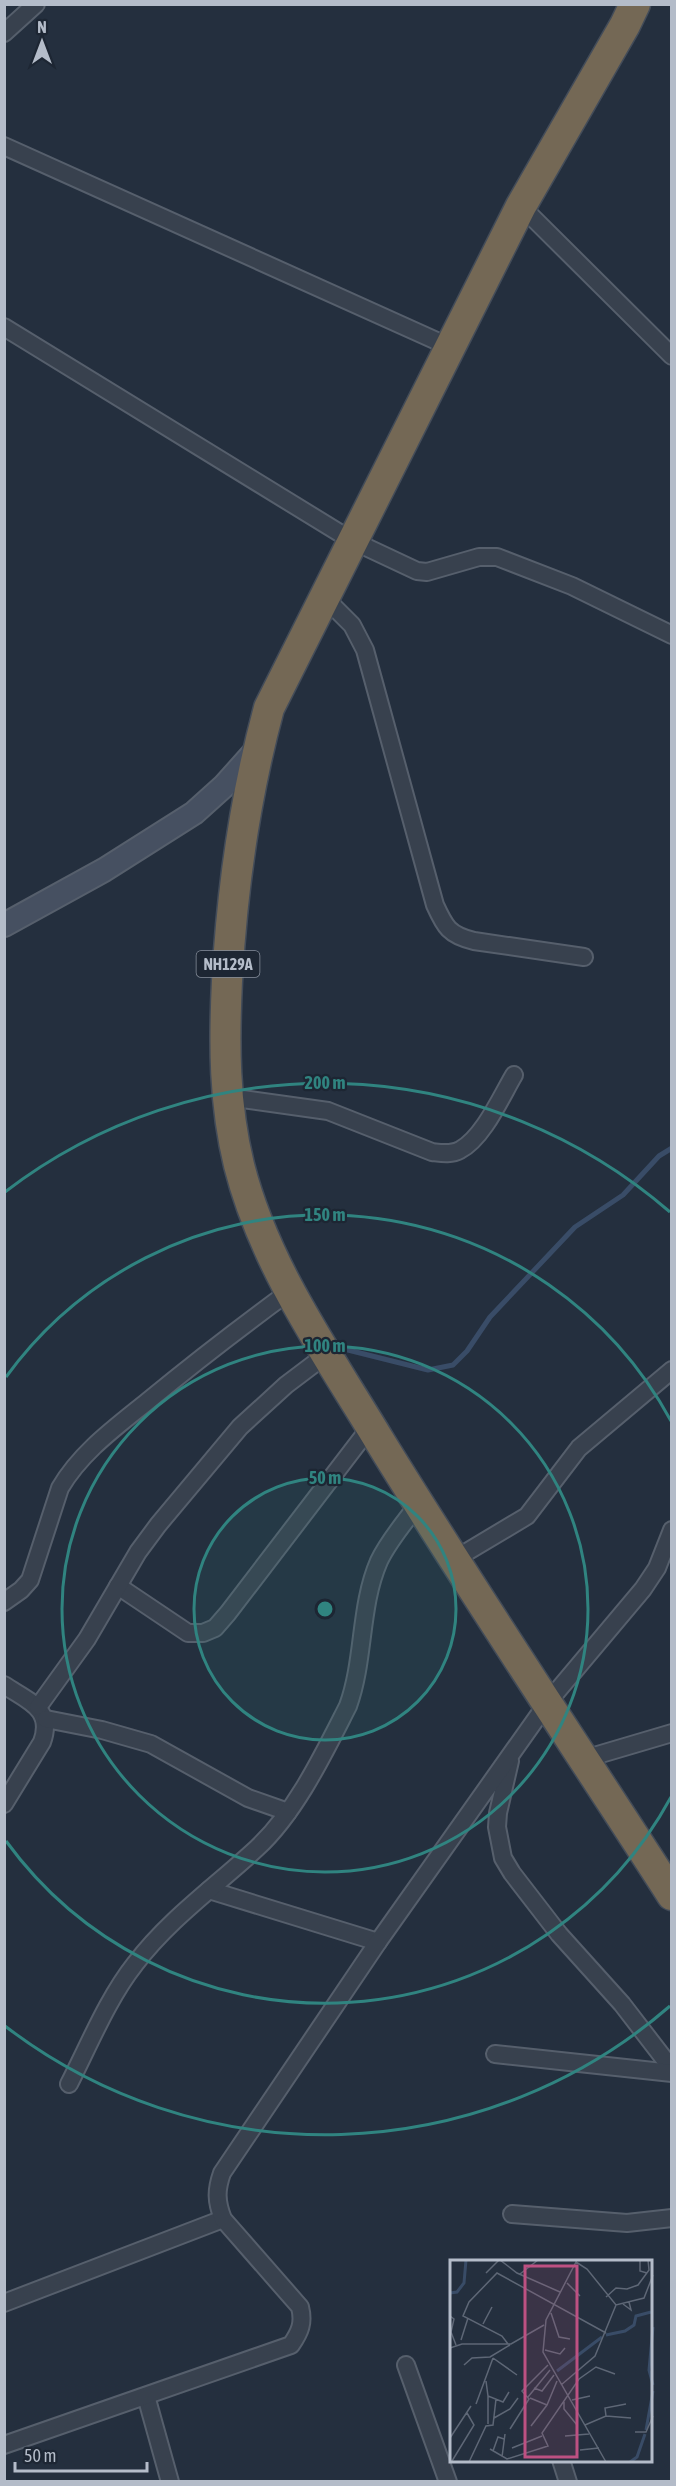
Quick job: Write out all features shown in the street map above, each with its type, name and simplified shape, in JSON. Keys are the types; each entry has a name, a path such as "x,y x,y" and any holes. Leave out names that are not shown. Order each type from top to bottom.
{"highway":[{"name":"NH129A","path":"634,4 625,25 521,206 351,540 269,708 258,748 243,828 233,902 225,1027 228,1097 239,1165 267,1247 327,1354 418,1503 672,1895"}],"street":[{"path":"4,33 36,4"},
{"path":"4,146 450,347"},
{"path":"521,206 672,356"},
{"path":"4,327 351,540 417,571 427,572 479,557 497,557 572,586 672,635"},
{"path":"323,596 352,625 365,650 435,905 444,925 456,937 584,957"},
{"path":"4,925 104,870 194,813 224,786 258,748"},
{"path":"228,1097 328,1111 432,1152 447,1154 459,1151 473,1140 514,1075"},
{"path":"4,1602 21,1590 30,1580 60,1488 84,1456 104,1436 202,1356 290,1291"},
{"path":"4,1804 42,1742 46,1732 42,1713 138,1552 240,1427 286,1385 327,1354"},
{"path":"455,1559 527,1516 579,1448 672,1370"},
{"path":"118,1586 188,1634 203,1634 215,1628 371,1426"},
{"path":"69,2084 122,1982 135,1963 165,1928 258,1847 288,1812 348,1706 354,1688 369,1591 378,1563 418,1503"},
{"path":"4,2445 291,2345 303,2321 300,2307 223,2218 218,2206 216,2189 222,2173 378,1942 548,1702 643,1589 657,1568 672,1530"},
{"path":"4,1685 42,1713 151,1744 248,1798 288,1812"},
{"path":"585,1759 672,1733"},
{"path":"511,1754 498,1813 497,1827 503,1858 512,1873 560,1934 622,2004 672,2071"},
{"path":"209,1890 378,1942"},
{"path":"495,2054 672,2071"},
{"path":"512,2214 627,2223 672,2218"},
{"path":"4,2302 223,2218"},
{"path":"406,2365 448,2481"},
{"path":"146,2396 170,2481"},
{"path":"562,2462 568,2481"}],"waterway":[{"path":"336,1347 428,1370 453,1365 467,1351 490,1317 575,1227 623,1195 659,1156 672,1148"}]}
